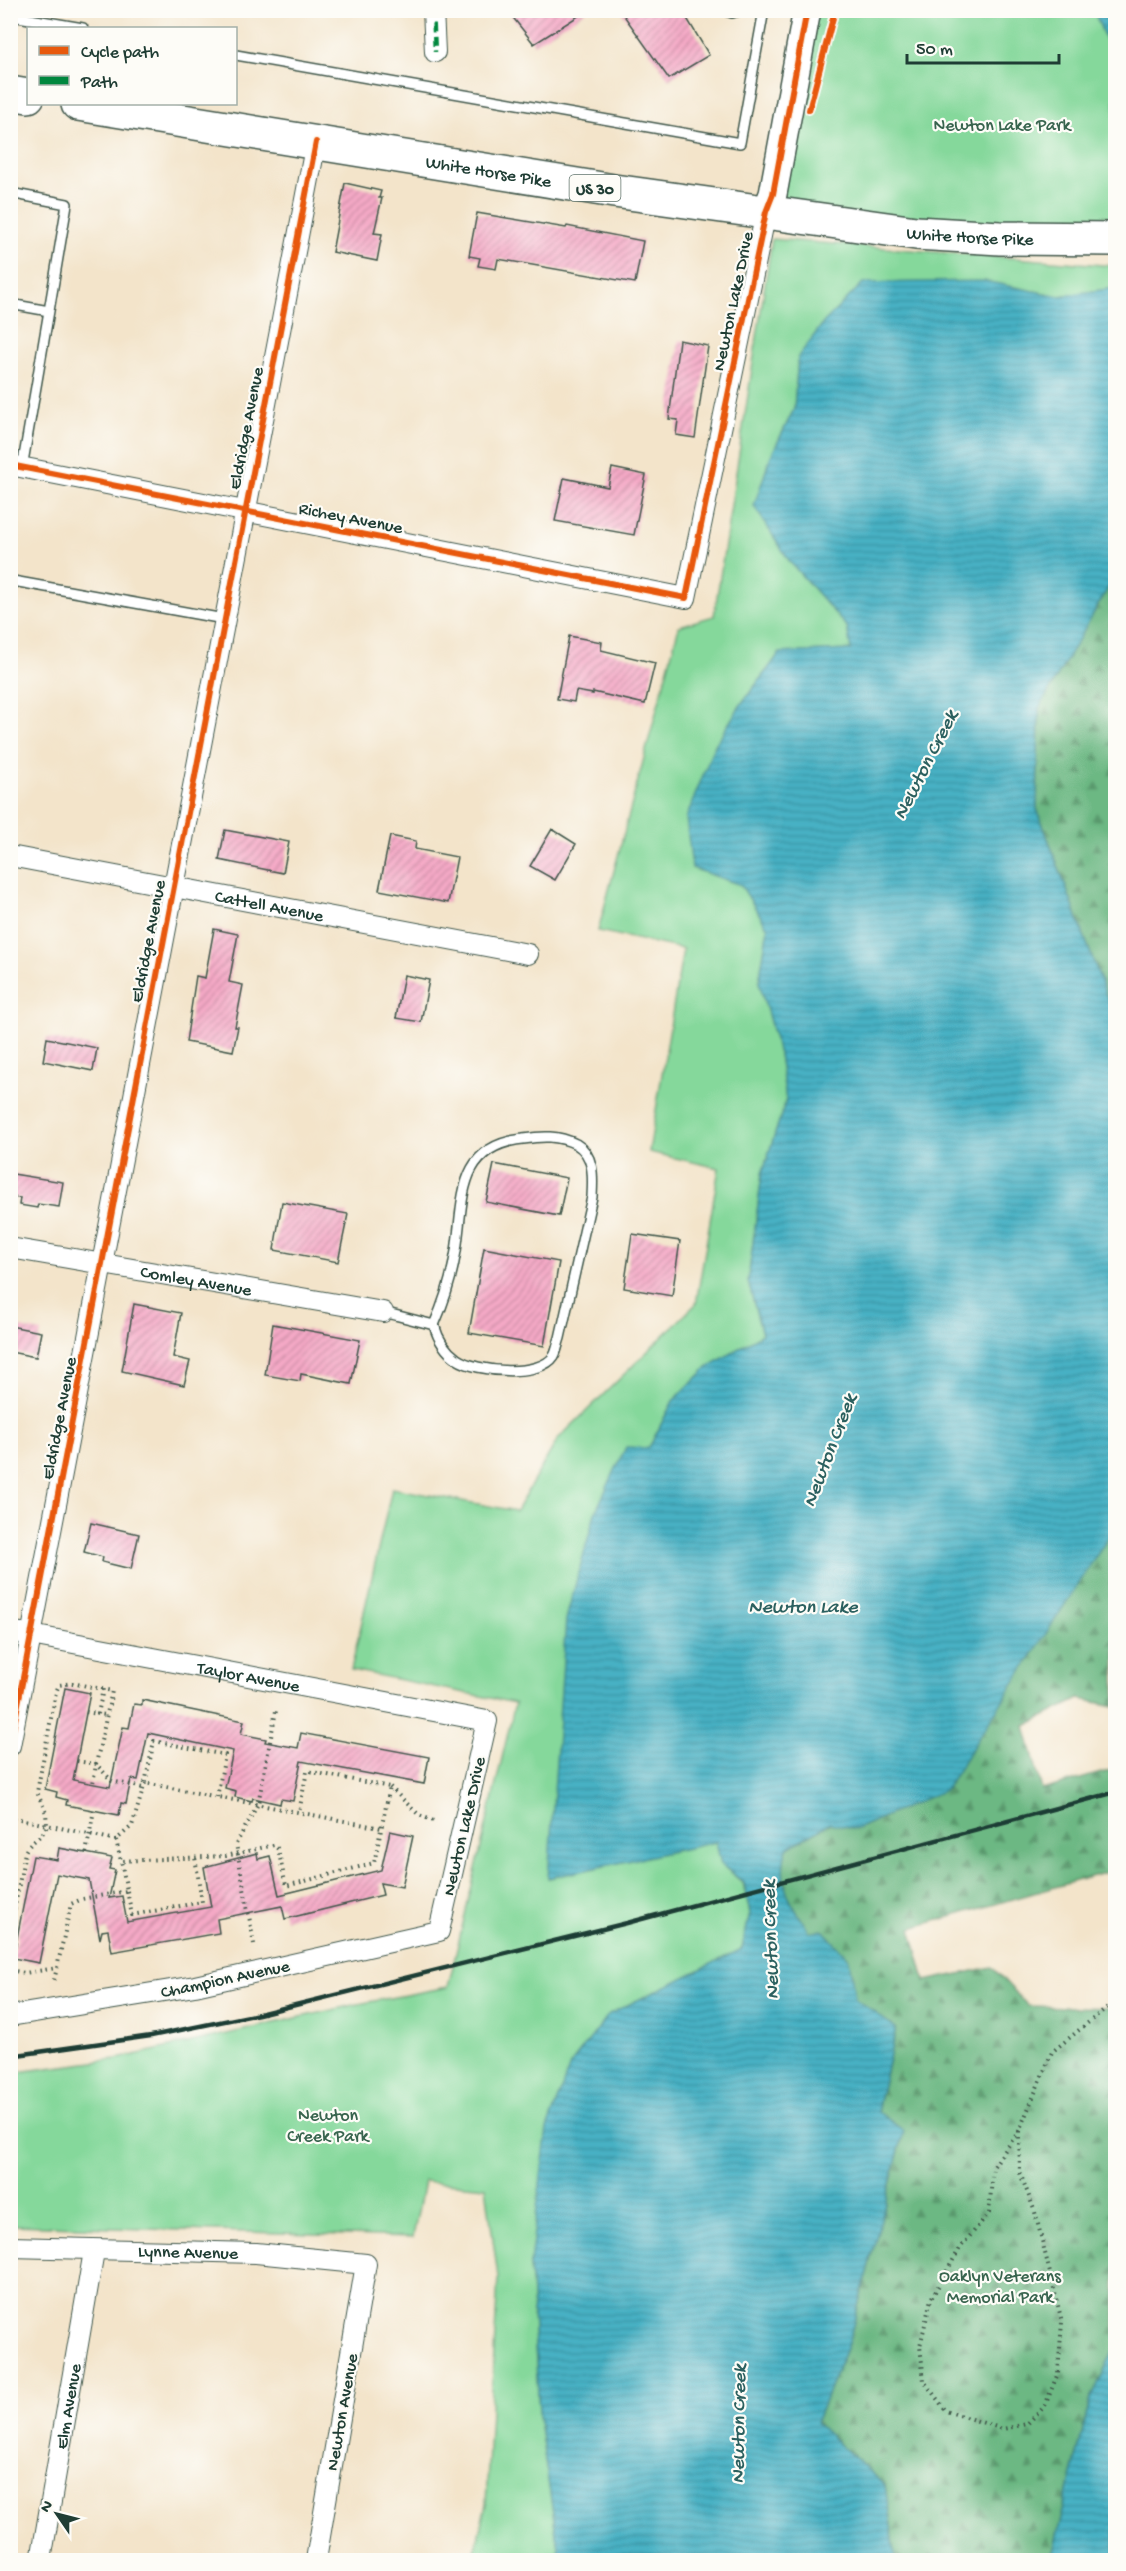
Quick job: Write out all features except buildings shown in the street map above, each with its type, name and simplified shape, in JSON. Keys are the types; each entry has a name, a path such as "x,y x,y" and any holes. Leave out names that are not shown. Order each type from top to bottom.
{"highway":[{"path":"10,93 27,96"},
{"name":"White Horse Pike","path":"84,105 614,191 916,233 1000,238 1116,239"}],"street":[{"path":"433,10 435,52"},
{"name":"Newton Lake Drive","path":"686,598 766,212 773,194 807,10"},
{"name":"Eldridge Avenue","path":"10,1746 316,142"},
{"name":"Richey Avenue","path":"16,466 686,598"},
{"name":"Cattell Avenue","path":"10,856 173,885 528,954"},
{"name":"Comley Avenue","path":"10,1248 383,1312"},
{"name":"Taylor Avenue","path":"10,1630 487,1721"},
{"name":"Newton Lake Drive","path":"439,1931 487,1721"},
{"name":"Champion Avenue","path":"10,2016 195,1986 439,1931"},
{"name":"Lynne Avenue","path":"10,2247 94,2251 256,2253 366,2264"},
{"name":"Elm Avenue","path":"41,2560 94,2251"},
{"name":"Newton Avenue","path":"316,2560 366,2264"}],"lane":[{"path":"20,10 18,17 76,27"},
{"path":"722,10 732,13 743,10"},
{"path":"237,55 740,143 764,10"},
{"path":"10,194 66,204 49,311 16,466"},
{"path":"10,304 49,311"},
{"path":"13,581 224,619"},
{"path":"547,1136 569,1141 582,1148 589,1158 593,1174 592,1197 554,1356 541,1367 528,1370 475,1365 459,1361 446,1351 434,1325 449,1289 464,1183 483,1153 510,1140 547,1136"},
{"path":"383,1312 434,1325"}],"path":[{"path":"10,1932 25,1852 32,1842 44,1833 47,1825 46,1813 37,1792 57,1688 63,1684 72,1683 112,1690 93,1784"},
{"path":"98,1714 103,1689"},
{"path":"254,1944 236,1853 237,1839 258,1804 276,1711"},
{"path":"86,1712 106,1715"},
{"path":"117,1840 132,1826 154,1741 225,1755 217,1797"},
{"path":"77,1761 96,1764 111,1781 258,1804 381,1828"},
{"path":"299,1812 307,1771 390,1787 419,1815 436,1822"},
{"path":"121,1861 236,1853 270,1845 276,1846 286,1886 374,1863 390,1787"},
{"path":"86,1853 94,1810"},
{"path":"11,1817 117,1840"},
{"path":"117,1840 132,1915 202,1902 195,1857"},
{"path":"54,1980 71,1904 82,1899 127,1891"},
{"path":"10,1970 25,1972 57,1968"},
{"path":"1019,2131 1020,2173 1035,2212 1062,2322 1058,2373 1046,2406 1027,2424 1003,2429 946,2411 924,2381 920,2346 932,2299 960,2248 989,2213 993,2167 1019,2131 1052,2052 1116,2000"}],"green space":[{"name":"Newton Lake Park","path":"806,11 1094,11 1115,63 1115,239 766,212"},
{"name":"Newton Creek Park","path":"772,239 1115,266 1115,288 1059,296 984,281 798,357 794,409 770,458 790,562 847,627 852,650 780,653 742,703 715,745 692,868 741,885 768,928 759,982 779,1054 786,1100 762,1174 748,1281 762,1334 707,1368 673,1401 649,1448 549,1878 716,1841 721,1864 743,1883 750,1913 742,1949 609,2014 530,2263 540,2426 560,2560 473,2560 486,2504 498,2277 486,2187 424,2181 413,2237 11,2225 10,2073 117,2059 358,2004 448,1987 515,1703 351,1670 392,1488 516,1511 558,1439 696,1304 719,1168 649,1152 683,949 598,931 679,626 714,616"},
{"path":"1115,576 1115,1046 1112,1011 1037,809 1039,708"},
{"name":"Oaklyn Veterans Memorial Park","path":"1115,1524 1115,1706 1079,1699 1025,1726 1042,1790 1115,1769 1115,1870 911,1928 925,1981 992,1967 1028,2006 1115,2008 1115,2347 1090,2401 1051,2560 896,2560 885,2485 816,2423 849,2341 904,2131 877,2111 896,2028 855,1999 849,1959 822,1929 810,1932 786,1893 783,1861 786,1848 831,1823 857,1829 945,1790"}],"water":[{"path":"1094,11 1115,11 1115,63"},
{"name":"Newton Lake","path":"984,281 1059,296 1115,288 1115,576 1039,708 1037,809 1112,1011 1116,1046 1115,1527 945,1790 857,1829 830,1823 787,1848 784,1861 783,1872 787,1892 810,1932 822,1929 849,1959 855,1999 896,2028 877,2111 904,2131 849,2341 816,2423 885,2485 896,2560 560,2560 540,2426 530,2263 547,2129 570,2065 609,2014 742,1949 750,1913 744,1883 721,1864 716,1842 548,1878 566,1619 595,1513 626,1447 649,1448 673,1401 707,1368 762,1334 748,1281 762,1174 786,1100 779,1054 759,982 768,928 741,885 692,868 686,818 715,745 742,703 780,653 851,650 847,627 790,562 754,506 770,458 794,409 798,357 824,322 863,283"},
{"path":"1115,2347 1115,2560 1051,2560 1090,2401"}],"railway":[{"path":"10,2056 151,2036 259,2014 627,1923 1116,1792"}],"marked path":[{"path":"433,10 435,52"}],"cycle path":[{"path":"10,465 686,598 766,212 773,194 807,10"},
{"path":"809,110 835,10"},
{"path":"10,1746 316,142"}],"water label":[{"name":"Newton Creek","path":"924,764"},
{"name":"Newton Creek","path":"828,1450"},
{"name":"Newton Creek","path":"769,1940"},
{"name":"Newton Creek","path":"737,2424"}]}
